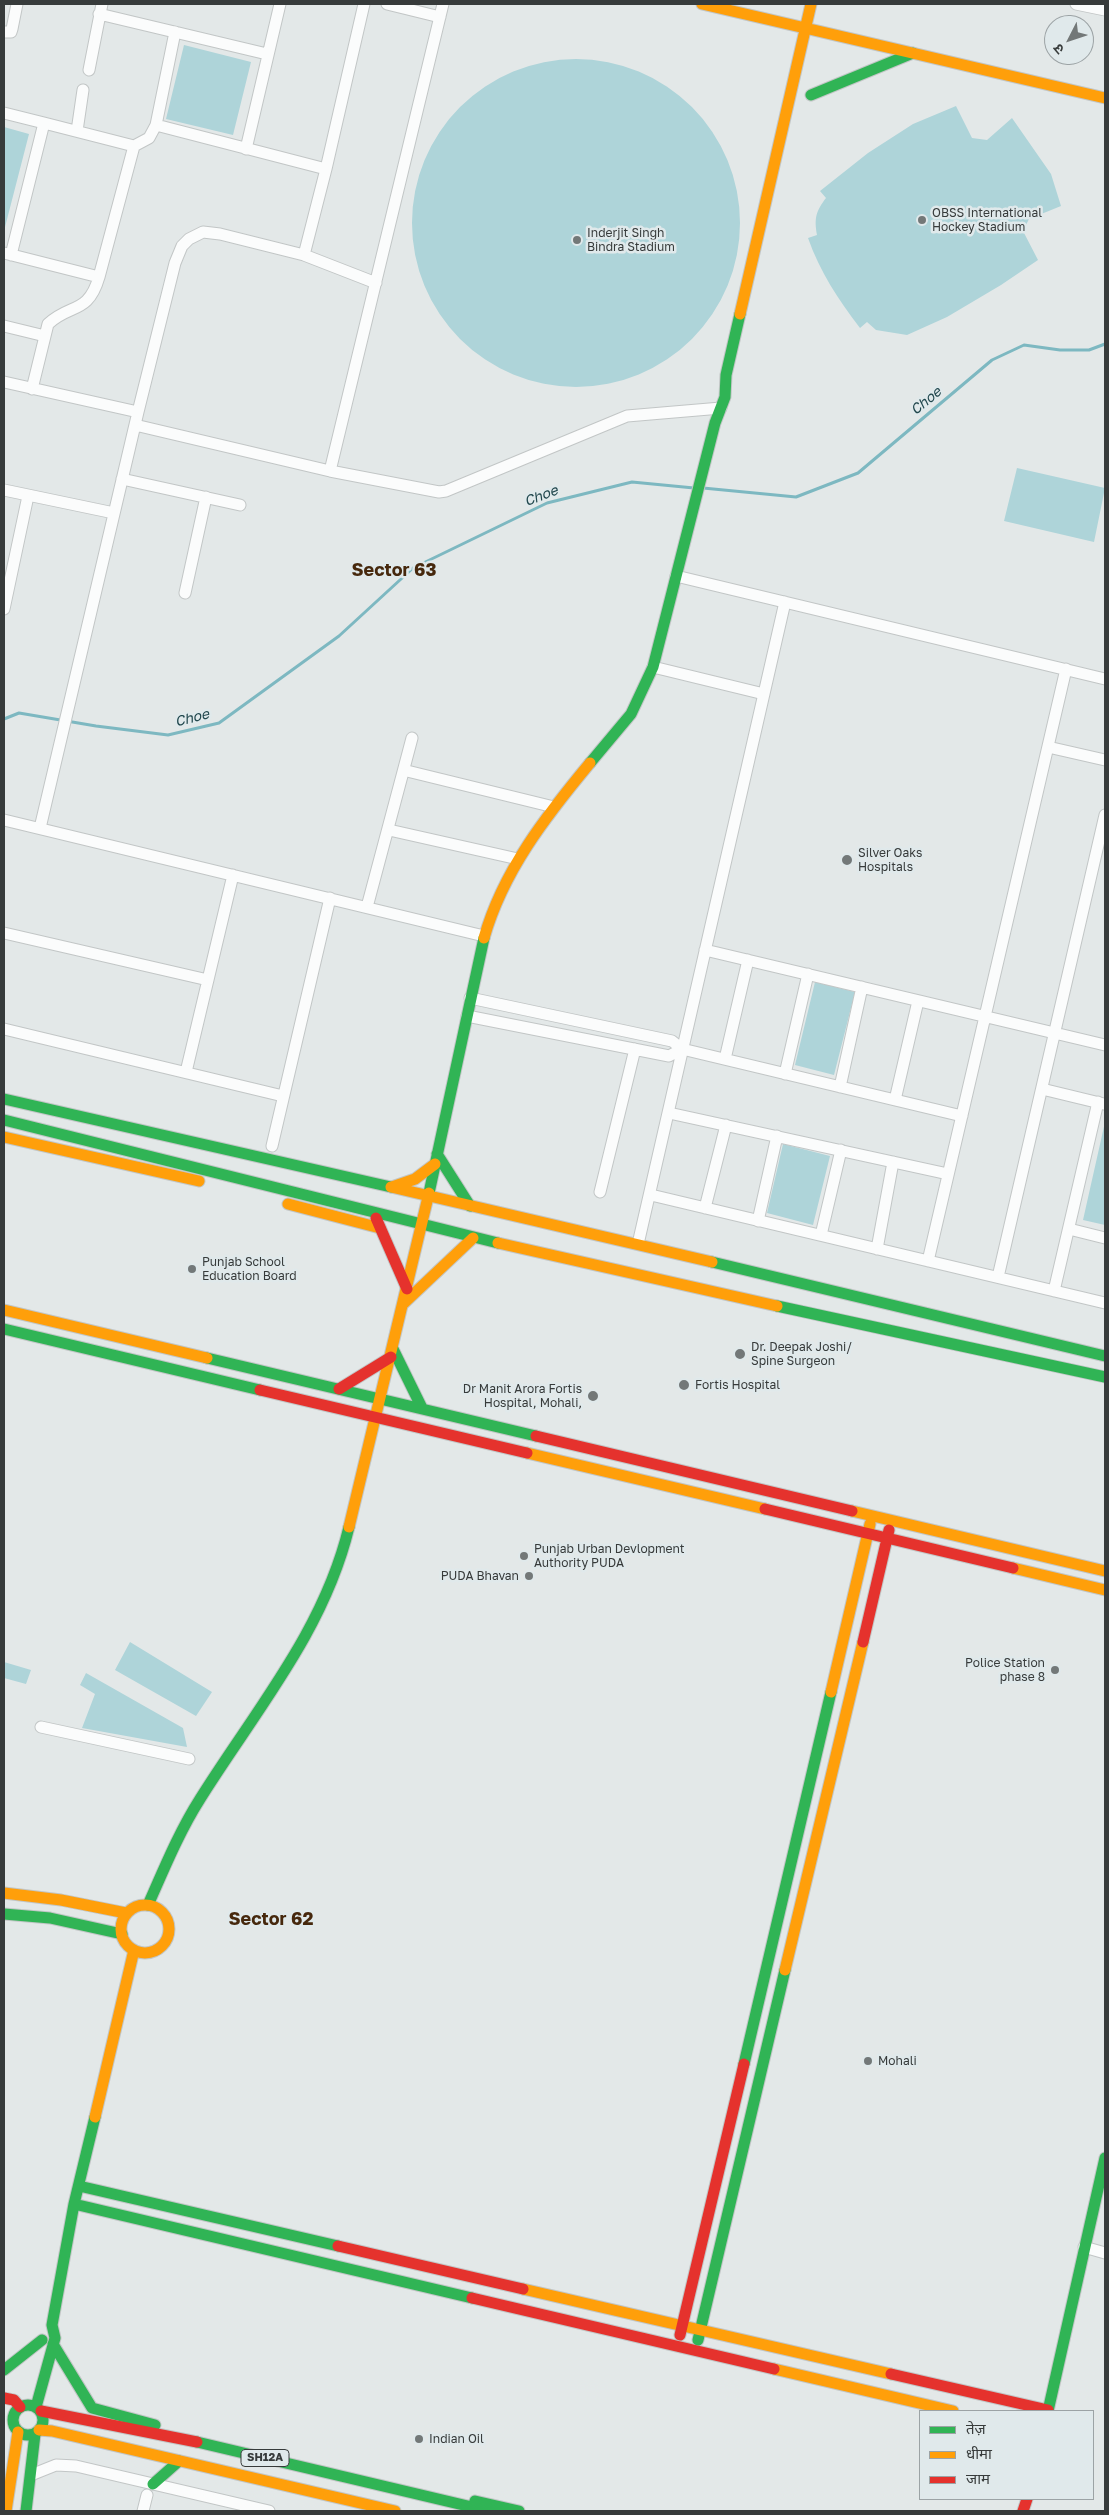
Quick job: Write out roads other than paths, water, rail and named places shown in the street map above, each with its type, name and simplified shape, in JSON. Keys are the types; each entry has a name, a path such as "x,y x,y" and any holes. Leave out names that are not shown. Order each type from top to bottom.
{"street":[{"path":"4,32 10,32 12,29 16,4"},
{"path":"246,149 280,4"},
{"path":"304,255 364,4"},
{"path":"387,4 440,17"},
{"path":"330,471 443,4"},
{"path":"702,4 806,22 1105,87"},
{"path":"752,4 913,53 1105,98"},
{"path":"148,1905 168,1859 194,1808 288,1670 319,1612 344,1549 422,1226 484,936 497,899 518,859 554,807 631,714 652,667 715,423 725,396 726,375 811,4"},
{"path":"1076,4 1103,7"},
{"path":"89,70 100,9 175,32 267,54"},
{"path":"4,113 134,146 149,138 156,125 175,32"},
{"path":"811,95 913,53"},
{"path":"77,131 83,90"},
{"path":"44,123 8,254 99,277"},
{"path":"156,125 326,169"},
{"path":"32,389 48,324 56,317 83,306 95,292 134,146"},
{"path":"40,828 57,763 138,412 175,263 182,246 189,239 203,232 220,234 304,255 376,283"},
{"path":"4,326 45,336"},
{"path":"4,382 138,412"},
{"path":"135,425 330,471 432,492 446,492 627,416 721,408"},
{"path":"122,479 240,505"},
{"path":"4,490 114,513"},
{"path":"4,609 7,581 28,496"},
{"path":"185,593 206,497"},
{"path":"676,576 1105,679"},
{"path":"638,1244 651,1195 682,1050 785,602"},
{"path":"652,667 764,694"},
{"path":"928,1261 1066,669"},
{"path":"367,907 412,738"},
{"path":"1048,747 1105,760"},
{"path":"403,772 407,771 554,807"},
{"path":"998,1277 1105,815"},
{"path":"4,820 484,936"},
{"path":"388,830 518,859"},
{"path":"186,1072 232,874"},
{"path":"272,1146 330,898"},
{"path":"4,933 208,980"},
{"path":"705,950 1105,1045"},
{"path":"725,1060 748,960"},
{"path":"785,1074 808,974"},
{"path":"840,1087 862,987"},
{"path":"470,998 672,1041 682,1050 962,1116"},
{"path":"895,1100 918,1000"},
{"path":"467,1016 669,1056 682,1050"},
{"path":"4,1029 283,1096"},
{"path":"600,1192 635,1049"},
{"path":"1042,1089 1102,1103 1068,1229 1054,1291"},
{"path":"4,1099 638,1244 1105,1356"},
{"path":"669,1113 948,1174"},
{"path":"4,1120 473,1238 631,1275 1105,1378"},
{"path":"705,1208 726,1125"},
{"path":"758,1220 777,1136"},
{"path":"4,1137 228,1188"},
{"path":"821,1235 841,1150"},
{"path":"388,1187 415,1179 436,1158"},
{"path":"436,1158 470,1206"},
{"path":"877,1248 893,1162"},
{"path":"651,1195 1105,1303"},
{"path":"276,1201 380,1228"},
{"path":"374,1214 407,1289"},
{"path":"1068,1229 1105,1238"},
{"path":"403,1304 473,1238"},
{"path":"4,1310 1105,1571"},
{"path":"37,1336 40,1319"},
{"path":"4,1329 1105,1590"},
{"path":"171,1369 176,1351"},
{"path":"339,1389 392,1353"},
{"path":"392,1353 422,1408"},
{"path":"677,2347 872,1515"},
{"path":"695,2351 892,1520"},
{"path":"835,1671 855,1675"},
{"path":"41,1726 189,1759"},
{"path":"4,1893 61,1900 126,1913"},
{"path":"138,1905 148,1905 161,1911 166,1917 168,1924 166,1939 162,1945 149,1952 134,1950 128,1945 122,1934 121,1922 126,1913 138,1905"},
{"path":"4,1914 50,1918 122,1934"},
{"path":"31,2407 52,2325 74,2204 134,1950"},
{"path":"769,1955 787,1960"},
{"path":"736,2092 755,2096"},
{"path":"1048,2410 1105,2158"},
{"path":"79,2186 1044,2410"},
{"path":"74,2204 949,2410"},
{"path":"1084,2246 1105,2253"},
{"path":"452,2294 454,2273"},
{"path":"4,2370 48,2342"},
{"path":"48,2342 92,2408 178,2434 520,2511"},
{"name":"SH12A","path":"4,2398 31,2407 178,2434 489,2511"},
{"path":"5,2508 14,2415 31,2407"},
{"path":"26,2511 37,2432 43,2423 31,2407"},
{"path":"12,2427 27,2435 37,2432"},
{"name":"SH12A","path":"37,2432 52,2431 395,2511"},
{"path":"153,2484 179,2461"},
{"path":"31,2475 56,2465 65,2464 269,2511"},
{"path":"143,2511 147,2495"}],"waterway":[{"name":"Choe","path":"703,488 796,497 858,473 992,360 1024,345 1060,350 1089,350 1105,344"},
{"name":"Choe","path":"4,719 19,713 96,726 168,735 219,723 339,636 413,568 547,503 632,482 694,488"}],"place":[{"name":"OBSS International Hockey Stadium","path":"922,220"},
{"name":"Inderjit Singh Bindra Stadium","path":"577,240"},
{"name":"Silver Oaks Hospitals","path":"847,860"},
{"name":"Punjab School Education Board","path":"192,1269"},
{"name":"Dr. Deepak Joshi/ Spine Surgeon","path":"740,1354"},
{"name":"Fortis Hospital","path":"684,1385"},
{"name":"Dr Manit Arora Fortis Hospital, Mohali,","path":"593,1396"},
{"name":"Punjab Urban Devlopment Authority PUDA","path":"524,1556"},
{"name":"PUDA Bhavan","path":"529,1576"},
{"name":"Police Station phase 8","path":"1055,1670"},
{"name":"Mohali","path":"868,2061"},
{"name":"Indian Oil","path":"419,2439"}],"district":[{"name":"Sector 63","path":"394,570"},
{"name":"Sector 62","path":"271,1919"}]}
